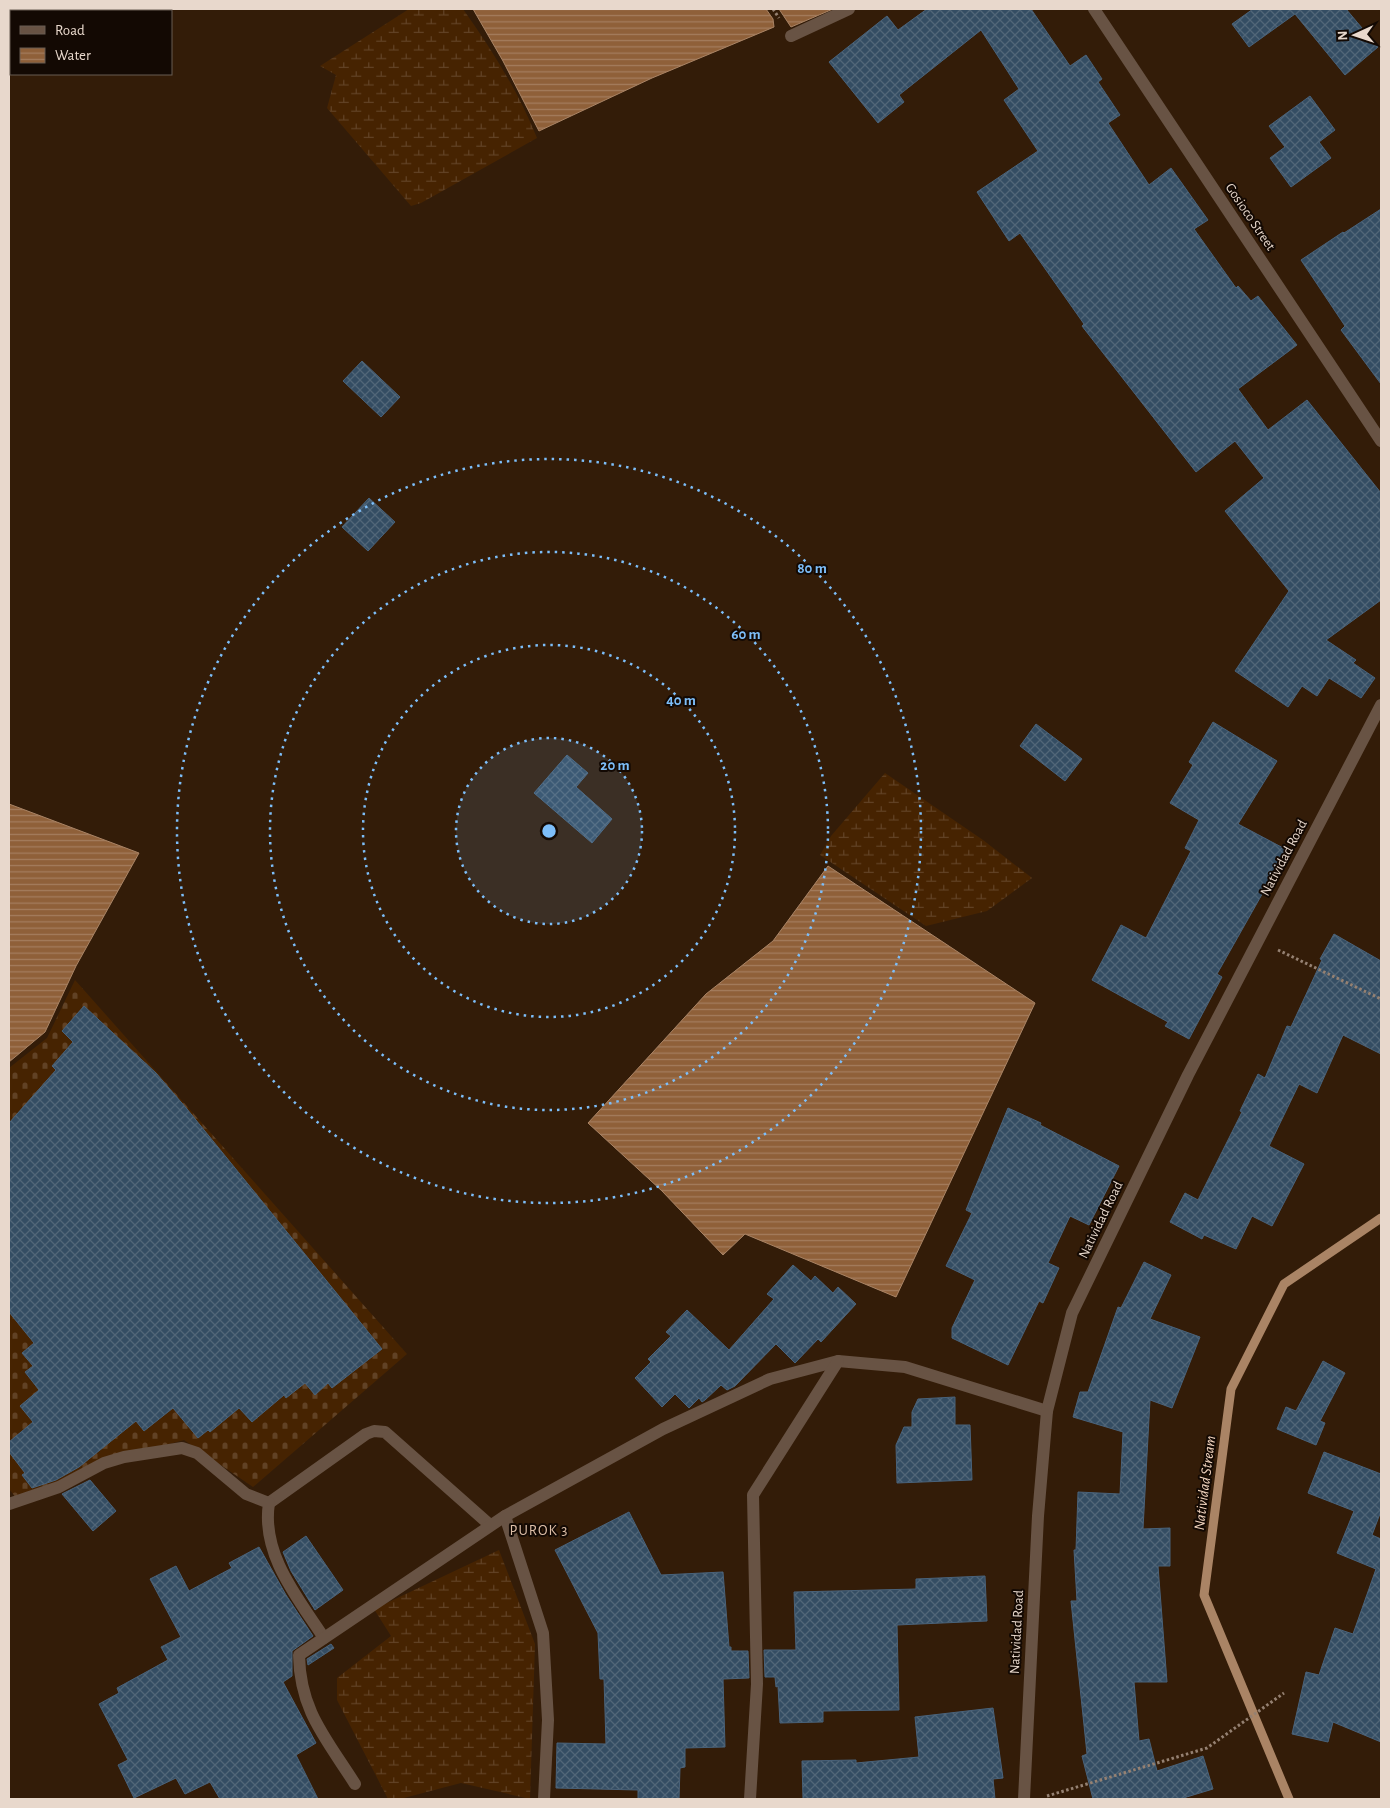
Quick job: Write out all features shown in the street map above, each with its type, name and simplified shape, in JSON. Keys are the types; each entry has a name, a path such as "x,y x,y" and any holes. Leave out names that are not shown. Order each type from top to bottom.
{"street":[{"path":"791,36 849,9"},
{"name":"Gosioco Street","path":"1094,9 1381,441"},
{"name":"Natividad Road","path":"1024,1799 1038,1516 1047,1411 1072,1313 1188,1075 1381,705"},
{"path":"750,1799 757,1684 753,1495 838,1361"},
{"path":"355,1784 311,1714 300,1679 300,1655 490,1525 663,1429 770,1379 838,1361 905,1368 1047,1411"},
{"path":"269,1502 366,1434 374,1431 385,1432 490,1525"},
{"path":"9,1504 59,1487 104,1463 124,1457 182,1448 197,1453 246,1494 269,1502"},
{"path":"269,1502 268,1525 277,1565 324,1638"},
{"path":"505,1516 543,1633 548,1720 544,1799"}],"path":[{"path":"1258,940 1381,999"},
{"path":"1046,1796 1207,1748 1284,1693"}],"green space":[{"path":"409,9 463,9 504,71 522,104 537,138 421,203 411,206 327,108 336,75 320,66"},
{"path":"885,773 983,840 1032,878 987,911 926,926 820,855 831,836"},
{"path":"75,980 407,1354 253,1487 184,1440 107,1461 21,1504 9,1489 9,1068 47,1038"},
{"path":"499,1550 535,1644 530,1799 461,1783 400,1799 388,1799 337,1700 337,1678 391,1636 374,1609"}],"water":[{"path":"473,9 766,9 773,19 774,27 652,78 539,131 503,61"},
{"path":"779,9 833,9 791,27"},
{"path":"9,804 139,853 76,966 45,1032 9,1062"},
{"path":"828,866 1035,1003 896,1297 745,1234 723,1255 662,1191 588,1123 706,994 773,941"}],"building":[{"path":"927,9 1031,9 1070,66 1086,55 1102,79 1098,82 1120,115 1108,123 1149,185 1171,168 1208,220 1194,229 1236,288 1238,286 1251,301 1258,296 1297,345 1238,389 1268,430 1307,400 1381,493 1381,600 1326,640 1356,660 1353,663 1375,678 1361,698 1329,678 1317,696 1302,686 1288,707 1235,671 1289,591 1225,511 1264,478 1235,441 1196,472 1082,326 1084,324 1020,233 1009,241 977,192 1038,151 1004,100 1019,89 981,30 899,95 904,102 878,123 829,62 887,16 898,30"},
{"path":"1253,9 1346,9 1378,47 1345,75 1295,14 1249,47 1232,24"},
{"path":"1310,96 1335,130 1319,142 1331,158 1291,187 1270,158 1285,147 1269,126"},
{"path":"1381,209 1381,384 1341,330 1345,326 1301,260"},
{"path":"362,361 400,397 381,417 343,381"},
{"path":"369,498 395,522 368,551 342,527"},
{"path":"1213,722 1277,761 1238,824 1287,850 1217,974 1222,977 1189,1039 1165,1026 1168,1022 1092,980 1121,925 1146,938 1191,851 1185,848 1199,820 1170,803 1193,765 1189,762"},
{"path":"1036,724 1082,759 1065,781 1020,746"},
{"path":"567,755 588,773 576,787 612,819 592,843 534,793"},
{"path":"1334,934 1381,961 1381,1054 1343,1035 1317,1093 1299,1084 1269,1146 1304,1164 1272,1226 1252,1216 1236,1249 1204,1235 1202,1239 1170,1222 1185,1193 1198,1200 1242,1112 1240,1111 1258,1074 1265,1078 1287,1026 1291,1027 1322,960 1320,959"},
{"path":"84,1006 156,1073 382,1349 332,1388 328,1383 315,1395 305,1383 286,1398 284,1395 252,1422 239,1408 210,1432 208,1430 198,1438 173,1408 144,1431 136,1421 79,1467 56,1480 32,1488 22,1475 25,1473 9,1452 9,1442 33,1422 20,1406 39,1390 25,1372 33,1366 22,1353 34,1343 9,1312 9,1123 56,1070 52,1066 73,1042 62,1031"},
{"path":"1008,1108 1041,1123 1040,1125 1119,1166 1089,1225 1070,1216 1048,1263 1059,1268 1043,1303 1039,1301 1008,1365 952,1338 952,1328 975,1280 946,1266 972,1213 966,1210"},
{"path":"1144,1262 1171,1275 1150,1319 1200,1337 1172,1408 1150,1400 1143,1529 1170,1528 1170,1566 1158,1566 1167,1682 1134,1682 1139,1741 1149,1739 1157,1771 1203,1756 1213,1789 1180,1799 1093,1799 1082,1756 1087,1754 1071,1601 1077,1601 1074,1550 1076,1550 1078,1492 1120,1494 1123,1432 1073,1417 1080,1392 1088,1392 1118,1307 1121,1308"},
{"path":"793,1265 811,1281 815,1276 833,1293 838,1287 856,1304 821,1342 818,1339 795,1363 776,1344 735,1386 727,1390 721,1385 705,1400 702,1402 699,1398 689,1408 675,1394 662,1407 635,1378 651,1362 648,1359 671,1336 666,1332 687,1310 729,1350 774,1299 767,1294"},
{"path":"1323,1361 1345,1373 1320,1421 1325,1423 1316,1445 1277,1429 1286,1407 1296,1411"},
{"path":"955,1397 955,1425 970,1425 972,1480 897,1483 896,1445 904,1427 912,1427 912,1412 918,1399"},
{"path":"1324,1452 1381,1474 1381,1511 1372,1535 1381,1539 1381,1742 1333,1722 1328,1742 1292,1734 1306,1672 1319,1675 1335,1628 1353,1634 1376,1569 1337,1553 1354,1511 1308,1493"},
{"path":"90,1480 116,1511 93,1531 62,1494"},
{"path":"629,1512 661,1575 723,1572 729,1647 731,1647 731,1651 748,1651 749,1678 723,1679 725,1747 685,1748 685,1767 680,1768 679,1799 638,1799 638,1790 556,1788 557,1743 606,1744 604,1679 600,1679 598,1633 555,1550"},
{"path":"306,1536 343,1590 315,1610 291,1571 283,1552"},
{"path":"259,1547 286,1595 313,1636 292,1651 292,1676 283,1682 316,1743 296,1755 318,1799 220,1799 210,1782 185,1794 176,1778 134,1798 118,1765 128,1760 99,1704 119,1693 117,1688 168,1660 161,1647 181,1637 150,1579 176,1566 189,1591 232,1568 229,1563"},
{"path":"985,1576 987,1621 897,1625 899,1710 823,1711 823,1722 780,1723 778,1686 776,1687 775,1677 765,1677 764,1650 796,1650 794,1592 916,1589 916,1579"},
{"path":"331,1644 334,1648 308,1665 307,1659"},
{"path":"993,1708 1003,1778 993,1779 995,1799 803,1799 802,1761 856,1760 856,1763 919,1757 915,1717"}],"waterway":[{"name":"Natividad Stream","path":"1289,1799 1204,1595 1231,1389 1284,1284 1381,1218"}],"district":[{"name":"PUROK 3","path":"539,1530"}]}
